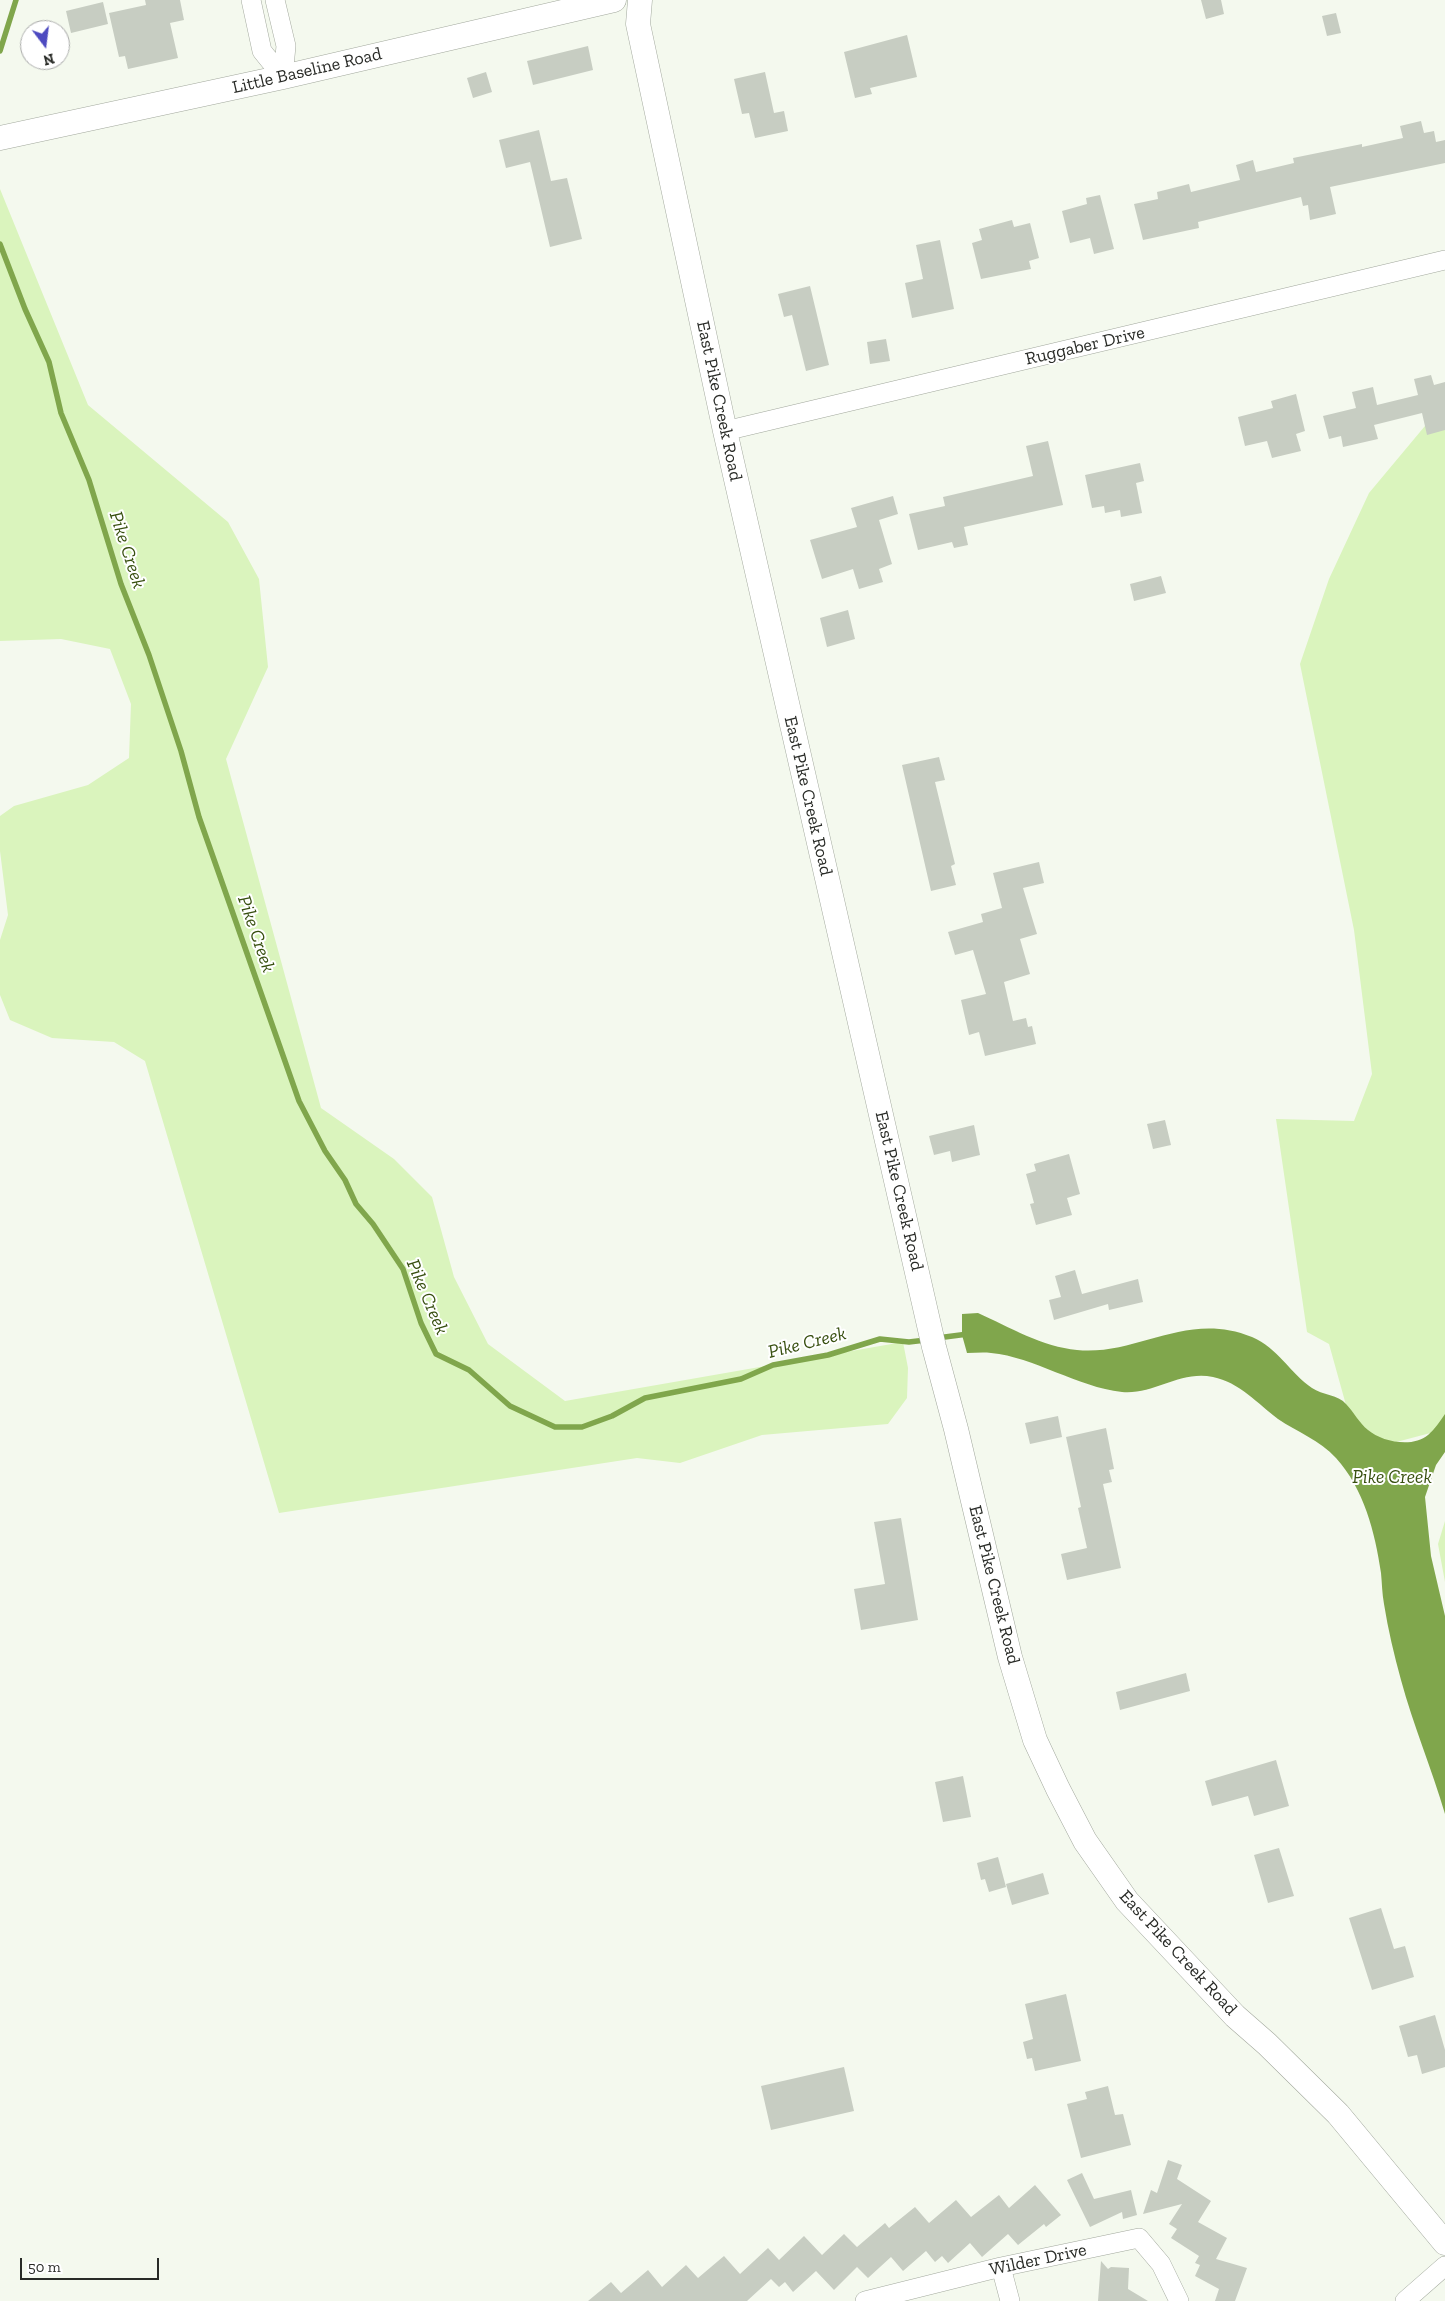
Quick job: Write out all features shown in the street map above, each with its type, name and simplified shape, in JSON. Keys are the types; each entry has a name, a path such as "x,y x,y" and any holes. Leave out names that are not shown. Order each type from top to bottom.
{"street":[{"path":"251,0 262,51 283,77"},
{"path":"275,0 286,46 283,77"},
{"name":"Little Baseline Road","path":"0,138 283,77 614,0"},
{"name":"East Pike Creek Road","path":"640,0 638,24 725,431 934,1347 956,1429 1010,1657 1035,1740 1085,1841 1127,1901 1235,2016 1268,2044 1338,2114 1445,2243"},
{"name":"Ruggaber Drive","path":"725,431 1445,260"},
{"name":"Wilder Drive","path":"865,2301 1001,2267 1139,2238 1161,2264 1179,2301"},
{"path":"1405,2301 1445,2266"},
{"path":"1001,2267 1010,2301"}],"shaded area":[{"path":"0,189 88,405 228,522 259,579 268,667 226,759 321,1108 394,1159 432,1197 454,1277 488,1344 565,1401 903,1342 908,1368 907,1398 888,1424 762,1435 680,1463 637,1458 279,1513 145,1061 114,1042 52,1038 10,1020 0,995 0,940 8,915 0,851 0,816 14,806 88,785 129,758 131,704 110,649 61,639 0,641"},
{"path":"1445,402 1445,1417 1438,1431 1385,1445 1351,1423 1329,1344 1307,1332 1276,1119 1354,1121 1372,1074 1354,930 1300,664 1329,579 1369,493"},
{"path":"1445,1521 1445,1582 1438,1544"}],"water":[{"name":"Pike Creek","path":"978,1313 1039,1341 1077,1350 1121,1347 1184,1331 1205,1328 1228,1330 1252,1337 1277,1354 1312,1388 1343,1401 1368,1430 1381,1438 1398,1442 1422,1439 1433,1430 1445,1414 1445,1452 1436,1465 1425,1497 1431,1556 1445,1616 1445,1814 1411,1714 1396,1661 1389,1632 1381,1573 1372,1527 1354,1483 1336,1458 1316,1441 1278,1419 1248,1394 1231,1384 1213,1377 1189,1377 1145,1390 1122,1392 1089,1384 1023,1360 988,1353 967,1353 962,1335 962,1314"}],"building":[{"path":"145,0 180,0 184,20 170,23 178,58 128,69 125,56 119,57 109,13 146,5"},
{"path":"1201,0 1221,0 1224,14 1206,19"},
{"path":"103,2 108,24 71,33 70,20 68,20 66,11"},
{"path":"1336,13 1341,33 1327,36 1322,16"},
{"path":"907,35 917,77 870,88 872,94 855,98 844,52"},
{"path":"588,46 593,70 533,85 527,61"},
{"path":"486,72 492,92 473,98 467,78"},
{"path":"765,72 774,113 784,111 788,131 755,138 749,113 742,114 734,79"},
{"path":"1421,121 1424,133 1434,131 1436,142 1445,140 1445,163 1330,187 1336,214 1310,220 1308,205 1303,206 1301,197 1198,222 1199,228 1143,240 1134,204 1158,199 1157,192 1189,184 1191,192 1240,180 1236,165 1253,160 1256,172 1294,163 1293,158 1362,144 1362,147 1403,138 1400,126"},
{"path":"539,130 551,181 567,178 582,239 550,247 530,162 506,168 499,140"},
{"path":"1100,195 1114,249 1094,254 1090,238 1070,243 1062,211 1087,204 1086,198"},
{"path":"1012,220 1014,227 1030,223 1039,258 1029,261 1031,269 981,279 972,243 982,240 979,229"},
{"path":"940,240 954,309 912,318 905,283 923,279 916,245"},
{"path":"810,286 829,365 806,371 792,315 784,317 778,294"},
{"path":"886,339 890,361 870,364 867,342"},
{"path":"1431,375 1434,385 1445,382 1445,430 1427,435 1422,413 1374,425 1378,439 1343,447 1341,436 1329,439 1323,416 1356,408 1352,392 1373,387 1377,405 1418,395 1414,379"},
{"path":"1296,394 1305,431 1296,434 1301,451 1272,458 1267,441 1245,446 1238,417 1273,408 1271,401"},
{"path":"1048,441 1063,505 964,527 968,545 954,548 952,542 918,550 909,514 945,506 943,497 1033,476 1026,446"},
{"path":"1140,463 1144,481 1136,483 1142,513 1121,517 1120,510 1105,513 1104,506 1092,508 1085,475"},
{"path":"893,496 898,514 879,520 892,564 879,569 883,582 859,589 853,569 822,579 810,540 857,527 851,508"},
{"path":"1161,576 1166,593 1134,601 1130,584"},
{"path":"848,610 855,639 827,647 820,618"},
{"path":"939,757 945,780 935,782 955,864 951,866 956,885 931,891 902,765"},
{"path":"1039,862 1044,883 1023,888 1037,934 1020,939 1030,974 1004,982 1013,1021 1026,1018 1028,1027 1032,1026 1036,1044 985,1056 979,1032 969,1035 961,1000 986,994 973,950 955,955 948,932 983,922 981,914 1002,908 993,873"},
{"path":"1165,1120 1171,1145 1153,1149 1147,1124"},
{"path":"974,1125 980,1155 952,1162 950,1151 934,1155 929,1136"},
{"path":"1069,1154 1080,1194 1067,1198 1072,1215 1036,1225 1030,1204 1034,1203 1026,1174 1036,1171 1034,1164"},
{"path":"1075,1270 1082,1294 1138,1279 1143,1302 1109,1310 1108,1304 1054,1320 1049,1300 1061,1297 1055,1276"},
{"path":"1058,1416 1062,1437 1030,1444 1025,1423"},
{"path":"1106,1428 1114,1469 1109,1470 1112,1482 1103,1484 1121,1568 1067,1580 1061,1554 1087,1548 1078,1508 1081,1507 1066,1437"},
{"path":"901,1518 918,1620 861,1630 854,1589 885,1584 874,1522"},
{"path":"1186,1673 1190,1691 1120,1710 1116,1692"},
{"path":"1276,1760 1289,1806 1254,1816 1248,1796 1212,1806 1205,1781"},
{"path":"963,1776 971,1817 943,1822 935,1782"},
{"path":"1279,1848 1294,1896 1268,1903 1254,1855"},
{"path":"998,1857 1006,1887 989,1892 985,1879 981,1880 977,1863"},
{"path":"1043,1873 1049,1894 1012,1905 1006,1884"},
{"path":"1381,1908 1394,1949 1405,1946 1414,1977 1372,1990 1349,1918"},
{"path":"1066,1994 1081,2061 1035,2071 1032,2058 1027,2059 1023,2042 1033,2039 1025,2004"},
{"path":"1435,2015 1445,2050 1445,2067 1422,2074 1417,2055 1408,2057 1399,2026"},
{"path":"844,2067 854,2111 771,2130 761,2086"},
{"path":"1108,2086 1115,2115 1123,2114 1131,2145 1081,2158 1067,2104 1087,2099 1085,2092"},
{"path":"1168,2160 1182,2165 1177,2179 1211,2201 1198,2222 1227,2238 1216,2259 1247,2268 1235,2301 1215,2301 1219,2289 1195,2276 1200,2265 1195,2263 1199,2256 1171,2238 1177,2229 1169,2224 1182,2204 1143,2214 1151,2190 1157,2193"},
{"path":"1082,2173 1094,2199 1131,2190 1137,2215 1123,2219 1122,2212 1090,2227 1067,2180"},
{"path":"1035,2185 1061,2215 1046,2227 1044,2224 1018,2245 1008,2234 982,2257 970,2243 948,2263 942,2256 935,2262 926,2251 903,2271 891,2257 868,2278 857,2267 834,2290 816,2271 793,2292 785,2282 779,2287 771,2279 747,2301 588,2301 611,2282 621,2293 648,2270 662,2287 686,2265 698,2278 724,2256 740,2274 768,2248 779,2260 804,2236 822,2255 844,2234 857,2247 885,2223 889,2228 915,2207 929,2223 956,2200 971,2217 999,2195 1009,2208"},
{"path":"1101,2261 1108,2269 1111,2267 1129,2268 1128,2289 1148,2301 1098,2301"}],"waterway":[{"name":"Pike Creek","path":"0,51 16,0"},
{"name":"Pike Creek","path":"0,244 25,309 49,362 61,413 89,480 121,584 149,655 181,751 199,817 299,1101 325,1151 345,1180 356,1204 373,1224 403,1269 421,1323 436,1354 469,1370 510,1406 555,1427 582,1427 612,1416 645,1398 741,1379 773,1365 828,1355 880,1339 909,1342 926,1340"},
{"name":"Pike Creek","path":"937,1338 968,1334"}]}
